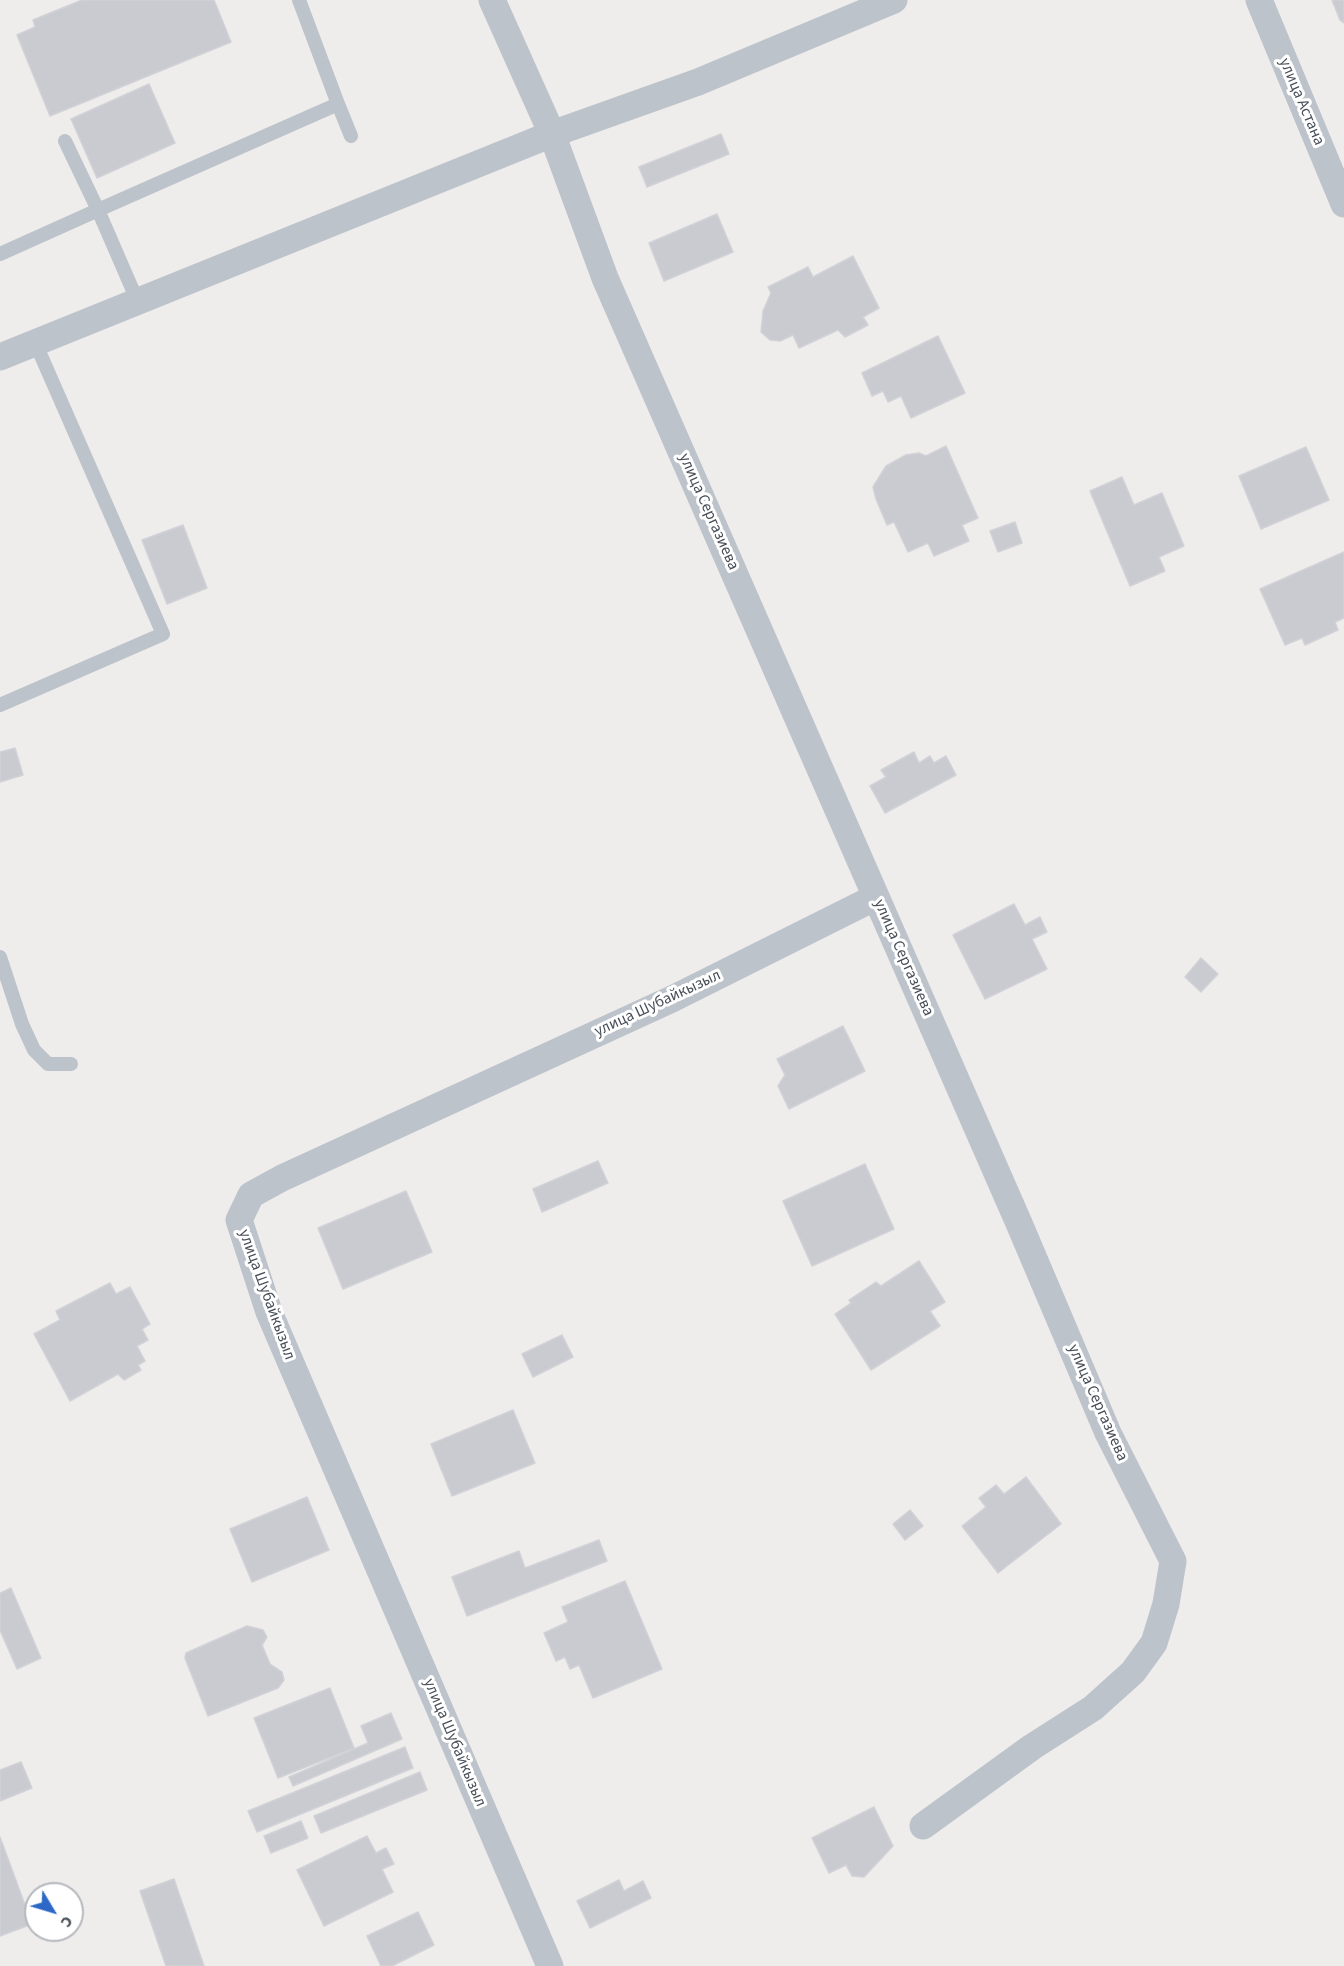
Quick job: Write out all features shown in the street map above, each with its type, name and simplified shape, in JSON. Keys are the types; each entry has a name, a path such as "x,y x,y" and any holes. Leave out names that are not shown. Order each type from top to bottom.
{"street":[{"name":"улица Сергазиева","path":"492,0 552,134 605,278 1018,1221 1107,1433 1173,1561 1166,1604 1154,1643 1132,1672 1093,1708 1032,1747 923,1826"},
{"path":"0,357 552,134 698,82 894,0"},
{"name":"улица Астана","path":"1258,0 1344,204"},
{"name":"улица Шубайкызыл","path":"550,1966 269,1312 238,1220 251,1195 282,1178 672,999 876,897"}],"lane":[{"path":"299,0 351,136"},
{"path":"0,254 338,104"},
{"path":"65,141 137,300"},
{"path":"0,705 163,634 35,342"},
{"path":"0,957 22,1024 34,1050 48,1064 71,1064"}],"building":[{"path":"82,0 214,0 231,42 50,116 17,35 35,27 33,20"},
{"path":"1332,0 1344,0 1344,23 1340,20"},
{"path":"149,84 175,143 97,178 71,119"},
{"path":"721,134 729,154 647,187 639,167"},
{"path":"717,214 733,252 664,281 649,243"},
{"path":"853,256 879,308 863,317 868,325 845,337 838,330 799,348 793,335 780,341 770,340 761,332 763,311 771,293 768,287 808,267 813,277"},
{"path":"938,336 965,393 911,418 901,396 888,402 883,391 872,396 862,373"},
{"path":"946,446 978,518 962,525 969,541 934,556 928,543 908,552 894,522 887,525 873,487 886,466 906,455 919,453 926,456"},
{"path":"1306,447 1329,500 1261,529 1239,476"},
{"path":"1122,477 1134,505 1162,493 1184,546 1159,557 1165,571 1130,586 1090,491"},
{"path":"1015,522 1022,543 998,552 990,531"},
{"path":"183,525 207,588 167,604 142,540"},
{"path":"1344,552 1344,618 1335,622 1338,630 1305,645 1302,638 1285,645 1260,589"},
{"path":"15,748 23,775 0,782 0,752"},
{"path":"914,752 919,763 930,756 934,763 946,756 956,775 885,813 870,786 886,777 881,770"},
{"path":"1014,904 1025,925 1040,917 1047,932 1032,939 1047,969 985,999 953,935"},
{"path":"1201,958 1218,974 1201,992 1185,977"},
{"path":"843,1026 865,1071 789,1109 778,1086 785,1075 777,1059"},
{"path":"598,1161 608,1183 542,1212 533,1189"},
{"path":"865,1164 894,1229 812,1266 783,1201"},
{"path":"406,1191 432,1252 343,1289 318,1228"},
{"path":"919,1261 945,1302 930,1311 940,1326 871,1370 835,1314 851,1303 849,1300 876,1282 881,1286"},
{"path":"110,1283 116,1294 130,1287 150,1324 142,1329 148,1340 137,1346 145,1361 138,1365 141,1370 124,1380 118,1374 70,1401 34,1334 60,1320 56,1311"},
{"path":"562,1335 573,1357 533,1377 522,1354"},
{"path":"513,1410 535,1463 452,1496 431,1444"},
{"path":"1026,1477 1061,1524 998,1573 962,1526 986,1507 979,1498 996,1485 1004,1494"},
{"path":"307,1497 329,1550 252,1582 230,1529"},
{"path":"910,1510 923,1526 905,1540 893,1524"},
{"path":"599,1540 607,1561 467,1616 452,1577 519,1551 525,1568"},
{"path":"625,1581 662,1669 593,1698 579,1665 570,1669 565,1657 556,1661 544,1633 568,1622 562,1607"},
{"path":"11,1588 41,1658 17,1669 0,1630 0,1593"},
{"path":"247,1626 263,1630 267,1637 262,1645 270,1664 282,1672 284,1680 278,1688 208,1716 185,1658 186,1653"},
{"path":"330,1688 354,1748 278,1778 254,1718"},
{"path":"391,1713 402,1739 293,1786 289,1777 368,1743 361,1726"},
{"path":"405,1747 413,1768 257,1832 248,1811"},
{"path":"21,1762 32,1788 0,1801 0,1770"},
{"path":"420,1772 427,1790 321,1833 314,1816"},
{"path":"874,1807 893,1846 864,1877 852,1876 846,1865 829,1873 812,1838"},
{"path":"301,1821 308,1838 271,1853 264,1836"},
{"path":"367,1836 376,1853 386,1848 394,1864 382,1869 393,1892 324,1926 297,1870"},
{"path":"0,1837 24,1902 24,1927 0,1936"},
{"path":"174,1879 204,1966 166,1966 140,1891"},
{"path":"619,1880 624,1891 643,1881 651,1898 590,1928 577,1901"},
{"path":"418,1912 434,1945 392,1966 381,1966 367,1936"}]}
